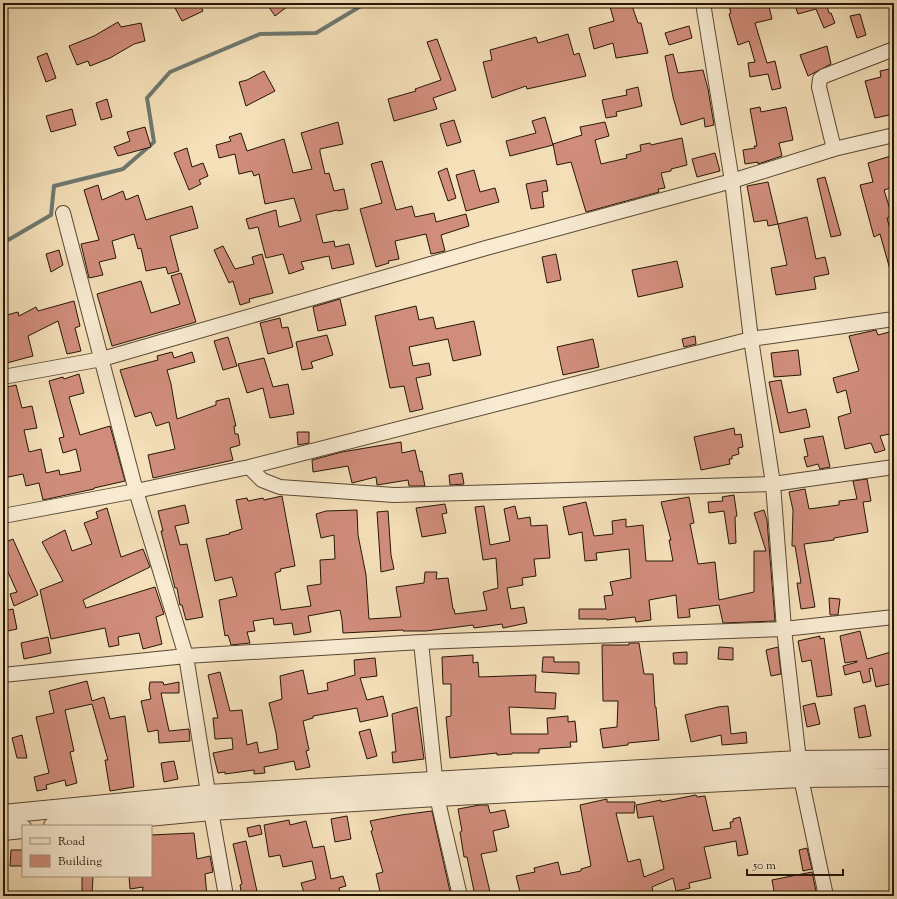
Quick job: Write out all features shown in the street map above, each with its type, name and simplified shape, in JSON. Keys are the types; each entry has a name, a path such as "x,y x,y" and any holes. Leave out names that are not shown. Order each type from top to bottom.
{"street":[{"path":"703,3 732,181 751,339 773,484 784,629 800,769 826,896"},
{"path":"834,149 821,98 819,87 820,79 824,76 894,49"},
{"path":"3,377 102,359 486,248 732,181 834,149 894,135"},
{"path":"63,212 136,491 186,656 209,802 226,896"},
{"path":"3,516 136,491 248,467 751,339 894,319"},
{"path":"248,467 262,480 280,487 394,496 773,484 894,467"},
{"path":"3,675 186,656 421,642 784,629 894,617"},
{"path":"421,642 436,789 460,896"},
{"path":"3,814 800,769 894,759"},
{"path":"800,769 894,777"},
{"path":"60,825 209,802"},
{"path":"3,831 22,829"}],"building":[{"path":"180,3 199,3 203,11 182,21 174,6"},
{"path":"266,3 292,3 275,16"},
{"path":"609,3 631,3 638,23 641,23 648,53 616,58 613,43 594,49 589,28 614,21"},
{"path":"728,3 768,3 772,19 755,23 767,63 775,61 781,88 772,90 768,74 750,77 748,63 755,62 749,41 738,45 729,14 731,13"},
{"path":"794,3 826,3 829,13 831,13 835,23 824,28 816,9 798,14"},
{"path":"860,14 866,35 857,38 850,16"},
{"path":"118,22 121,27 141,23 145,41 134,44 110,58 90,66 88,61 77,65 69,46 94,36"},
{"path":"689,26 692,38 669,45 665,33"},
{"path":"568,34 574,55 579,53 586,76 527,89 526,86 492,98 483,62 492,60 490,50 536,37 538,43"},
{"path":"437,39 456,90 433,98 437,109 394,121 388,99 416,91 415,89 441,80 427,42"},
{"path":"827,46 831,64 808,76 800,55"},
{"path":"47,53 56,78 46,82 37,57"},
{"path":"673,54 678,73 703,70 714,125 705,127 704,118 681,125 673,97 665,56"},
{"path":"894,68 894,94 892,95 894,114 875,118 865,81 881,77 880,71"},
{"path":"264,71 275,91 246,106 239,82 247,80"},
{"path":"638,87 642,106 616,112 617,116 606,118 602,100 627,95 626,90"},
{"path":"107,99 112,117 101,120 96,103"},
{"path":"760,107 761,112 786,107 793,140 779,143 782,156 758,164 758,162 745,164 743,150 755,148 754,146 757,146 750,109"},
{"path":"72,109 76,125 51,132 46,116"},
{"path":"545,117 553,145 510,156 506,141 536,133 532,121"},
{"path":"454,120 461,142 447,146 440,124"},
{"path":"338,122 343,144 320,149 320,152 325,174 329,173 334,191 344,189 348,209 316,215 323,243 334,241 335,247 349,244 354,264 332,269 329,256 301,262 304,269 289,274 283,254 266,258 258,227 249,229 246,219 276,210 279,227 301,221 294,198 265,204 259,174 254,176 252,171 239,174 235,154 219,158 216,145 231,141 229,137 241,133 247,151 284,139 293,173 312,169 301,133"},
{"path":"605,122 609,136 595,140 601,164 627,158 626,155 641,151 640,145 650,143 651,145 682,138 687,165 661,173 665,188 658,189 659,192 586,212 571,162 557,165 553,144 582,135 580,127"},
{"path":"145,127 151,147 118,156 114,147 130,141 127,132"},
{"path":"187,148 192,167 203,163 208,176 199,180 201,184 189,190 174,153"},
{"path":"715,153 720,171 697,177 692,159"},
{"path":"894,155 894,187 884,190 892,216 887,218 894,244 894,273 891,273 880,234 874,237 860,185 873,182 868,163"},
{"path":"382,161 396,210 412,206 415,217 434,213 436,222 466,214 469,226 441,235 445,251 431,254 426,234 395,241 399,259 388,261 389,263 376,267 360,209 382,203 371,164"},
{"path":"447,168 456,198 448,201 438,172"},
{"path":"474,170 480,192 495,188 499,202 466,211 456,175"},
{"path":"825,177 841,235 831,237 817,179"},
{"path":"546,180 548,191 542,192 544,207 531,209 526,184"},
{"path":"768,182 778,224 768,226 767,220 754,222 747,186"},
{"path":"98,185 102,200 123,191 126,200 138,195 146,220 192,206 198,228 170,236 179,271 168,274 166,267 146,271 141,248 138,249 134,234 112,241 116,258 99,262 103,275 89,278 81,244 99,240 84,190"},
{"path":"807,217 816,259 825,257 829,274 814,277 816,289 776,295 771,268 787,265 778,224"},
{"path":"223,246 235,269 254,264 252,257 262,254 273,293 249,299 250,302 240,305 233,281 229,283 214,250"},
{"path":"59,250 63,265 51,272 46,254"},
{"path":"556,254 561,280 547,283 542,257"},
{"path":"677,261 683,287 638,297 632,270"},
{"path":"181,273 196,322 112,346 97,294 141,281 151,313 180,304 171,276"},
{"path":"340,299 346,325 318,331 313,307"},
{"path":"74,301 80,326 75,328 81,351 67,354 58,321 28,336 33,356 3,364 3,343 7,342 3,324 3,316 18,312 19,316 36,307 38,311"},
{"path":"416,306 419,320 433,317 436,329 474,321 481,355 453,361 448,339 409,347 413,366 429,363 431,375 416,378 423,409 410,412 404,386 390,388 375,316"},
{"path":"280,318 282,328 288,327 293,347 268,354 260,323"},
{"path":"876,330 878,335 893,331 894,374 890,375 894,395 894,433 880,436 885,450 875,453 871,443 845,449 838,417 851,413 846,390 837,393 833,378 859,371 849,336"},
{"path":"327,335 333,355 311,362 313,368 302,370 296,342"},
{"path":"695,336 696,344 684,347 682,339"},
{"path":"228,337 237,366 223,370 214,341"},
{"path":"593,339 599,367 563,375 557,347"},
{"path":"798,350 801,375 774,377 771,353"},
{"path":"172,352 174,358 192,352 195,362 167,370 177,419 216,405 216,401 229,398 236,426 234,426 235,434 238,434 240,445 230,448 233,460 153,478 148,455 175,449 169,422 156,426 151,412 135,417 120,370 158,360 157,356"},
{"path":"264,358 273,387 288,384 294,414 270,418 263,388 247,393 238,364"},
{"path":"79,374 84,393 69,397 80,435 110,426 125,481 43,500 39,483 26,486 23,474 3,478 3,388 16,385 22,408 32,406 37,428 24,430 29,452 41,449 46,473 59,470 60,475 81,471 76,449 63,453 59,438 64,437 49,381 63,377 64,379"},
{"path":"781,380 788,413 806,409 810,427 780,433 769,382"},
{"path":"734,428 735,435 741,434 743,447 738,448 739,454 732,456 732,459 729,459 730,464 701,470 694,437"},
{"path":"297,432 309,432 309,443 298,445"},
{"path":"823,436 830,467 820,469 818,464 807,467 804,457 808,456 804,439"},
{"path":"401,442 402,453 415,450 425,486 409,486 408,480 377,485 376,477 352,483 348,466 313,472 312,460 342,452"},
{"path":"462,473 464,484 450,485 449,475"},
{"path":"867,479 871,501 863,502 868,532 834,538 834,540 804,544 815,607 801,609 797,583 801,583 795,546 792,546 793,510 789,492 805,489 809,509 839,505 839,501 857,499 853,481"},
{"path":"734,495 737,516 735,517 736,543 729,544 724,511 709,513 708,502 723,501 722,497"},
{"path":"282,496 295,566 280,569 281,571 275,573 281,610 311,606 307,586 321,584 320,560 335,559 334,535 321,538 316,514 326,511 357,510 358,535 366,575 369,619 401,617 396,587 424,583 425,572 437,572 436,579 448,578 455,614 487,610 483,592 498,588 496,558 483,560 475,507 484,506 490,545 510,541 504,509 515,506 518,519 530,517 531,526 547,525 550,558 534,559 536,576 522,578 523,585 507,588 511,609 524,607 527,623 503,628 502,624 474,628 473,625 426,631 403,630 343,633 340,610 308,616 311,632 294,635 292,623 274,625 273,618 253,621 255,631 247,632 250,643 231,645 228,635 225,636 219,600 237,596 232,577 215,581 206,539 230,534 229,533 242,529 236,500 247,498 248,501 263,498 264,500"},
{"path":"689,497 694,523 690,524 698,564 715,562 719,600 754,592 754,551 766,551 754,513 764,510 767,520 775,621 723,623 719,605 689,609 690,617 678,618 676,595 649,600 651,620 636,622 635,617 607,620 579,619 579,609 606,609 604,596 613,595 610,582 631,578 629,549 596,553 597,560 585,561 582,532 569,535 563,507 586,502 594,536 613,534 612,521 626,519 626,527 643,525 646,561 673,561 669,540 671,540 661,502"},
{"path":"445,504 447,513 442,514 446,533 422,537 416,508"},
{"path":"185,505 189,523 175,526 180,545 187,544 203,617 186,620 182,605 180,605 177,588 175,588 161,531 163,531 158,511"},
{"path":"107,508 121,557 143,549 150,567 83,600 86,608 155,587 164,614 156,617 162,644 143,649 139,633 118,637 119,645 109,647 105,628 51,639 40,590 63,581 42,542 65,530 72,551 92,544 84,523 98,518 96,512"},
{"path":"388,511 391,555 394,569 381,572 377,512"},
{"path":"13,539 38,595 14,606 10,594 17,592 3,561 3,543"},
{"path":"829,598 840,599 838,615 830,615"},
{"path":"13,609 17,629 3,632 3,611"},
{"path":"860,631 867,659 894,651 894,683 876,687 872,668 869,669 871,681 863,683 860,671 845,675 843,666 857,661 845,663 840,636"},
{"path":"820,636 820,639 824,638 832,695 817,697 811,660 802,662 798,641"},
{"path":"48,637 51,653 24,659 21,643"},
{"path":"629,643 639,643 644,674 653,674 659,740 628,743 628,745 603,748 600,729 617,727 618,701 603,701 602,645 629,645"},
{"path":"719,647 733,648 733,660 718,659"},
{"path":"778,647 781,674 771,676 766,650"},
{"path":"687,652 687,664 674,664 673,653"},
{"path":"473,655 473,663 478,662 479,677 536,675 535,692 556,693 555,709 509,707 511,734 548,734 547,718 568,716 568,722 575,721 577,742 570,742 571,747 539,749 539,753 512,753 497,755 497,753 450,758 446,717 451,716 451,684 443,684 442,657"},
{"path":"543,657 554,657 554,662 579,662 579,674 542,672"},
{"path":"375,658 377,676 360,678 367,700 383,696 388,716 360,722 357,708 313,716 313,718 303,721 309,750 306,751 310,767 296,770 294,761 264,767 265,773 254,774 254,770 225,774 225,772 218,773 213,753 233,749 232,738 215,739 213,718 218,718 208,675 220,672 230,711 242,710 247,745 257,742 259,753 278,749 269,703 282,699 280,676 303,670 308,694 328,690 327,683 355,675 354,660"},
{"path":"87,681 92,701 104,697 110,719 125,716 134,787 110,791 105,760 108,760 92,704 65,710 74,751 70,752 77,783 66,786 65,780 46,785 47,789 37,791 34,777 49,773 36,717 54,713 49,691"},
{"path":"150,682 163,682 164,685 179,682 179,693 161,693 169,731 189,729 190,741 159,743 158,730 148,732 141,701 151,699 149,689"},
{"path":"815,703 820,724 807,727 803,706"},
{"path":"865,705 871,736 859,738 854,708"},
{"path":"728,706 731,734 746,732 747,743 722,745 721,735 691,742 685,715"},
{"path":"417,707 424,759 393,763 392,752 396,752 392,714"},
{"path":"370,729 377,756 367,759 359,732"},
{"path":"22,735 27,758 17,758 12,738"},
{"path":"174,761 178,779 164,782 161,763"},
{"path":"696,795 697,797 705,796 713,831 731,828 730,822 733,822 733,819 740,817 748,854 738,856 736,841 704,847 711,878 689,883 690,888 676,891 673,878 652,887 654,896 521,896 516,876 535,872 534,868 558,862 561,875 581,871 581,869 591,866 580,805 607,799 607,802 635,802 634,813 616,813 628,862 640,859 644,877 664,869 653,816 638,818 636,805"},
{"path":"488,805 490,813 505,810 509,827 493,831 497,851 481,854 491,896 475,896 467,857 464,857 460,832 462,831 458,809"},
{"path":"432,811 451,896 381,896 376,874 383,872 371,831 373,830 370,821"},
{"path":"347,816 351,839 335,842 331,819"},
{"path":"289,820 290,825 306,821 313,848 324,846 331,879 343,876 346,886 339,888 341,896 305,896 301,883 316,879 312,861 283,867 280,855 269,857 264,825"},
{"path":"260,825 262,834 249,837 247,828"},
{"path":"194,833 197,859 210,856 213,872 205,874 207,896 142,896 143,887 130,889 129,877 152,877 152,835"},
{"path":"246,841 258,896 242,896 240,885 242,884 233,844"},
{"path":"807,848 812,869 803,871 799,850"},
{"path":"11,850 22,850 22,866 10,866"},
{"path":"812,872 817,896 775,896 772,880"},
{"path":"82,877 93,877 92,895 82,894"}],"waterway":[{"path":"3,243 51,215 54,186 123,169 154,142 147,98 170,72 260,34 316,33 366,3"}]}
